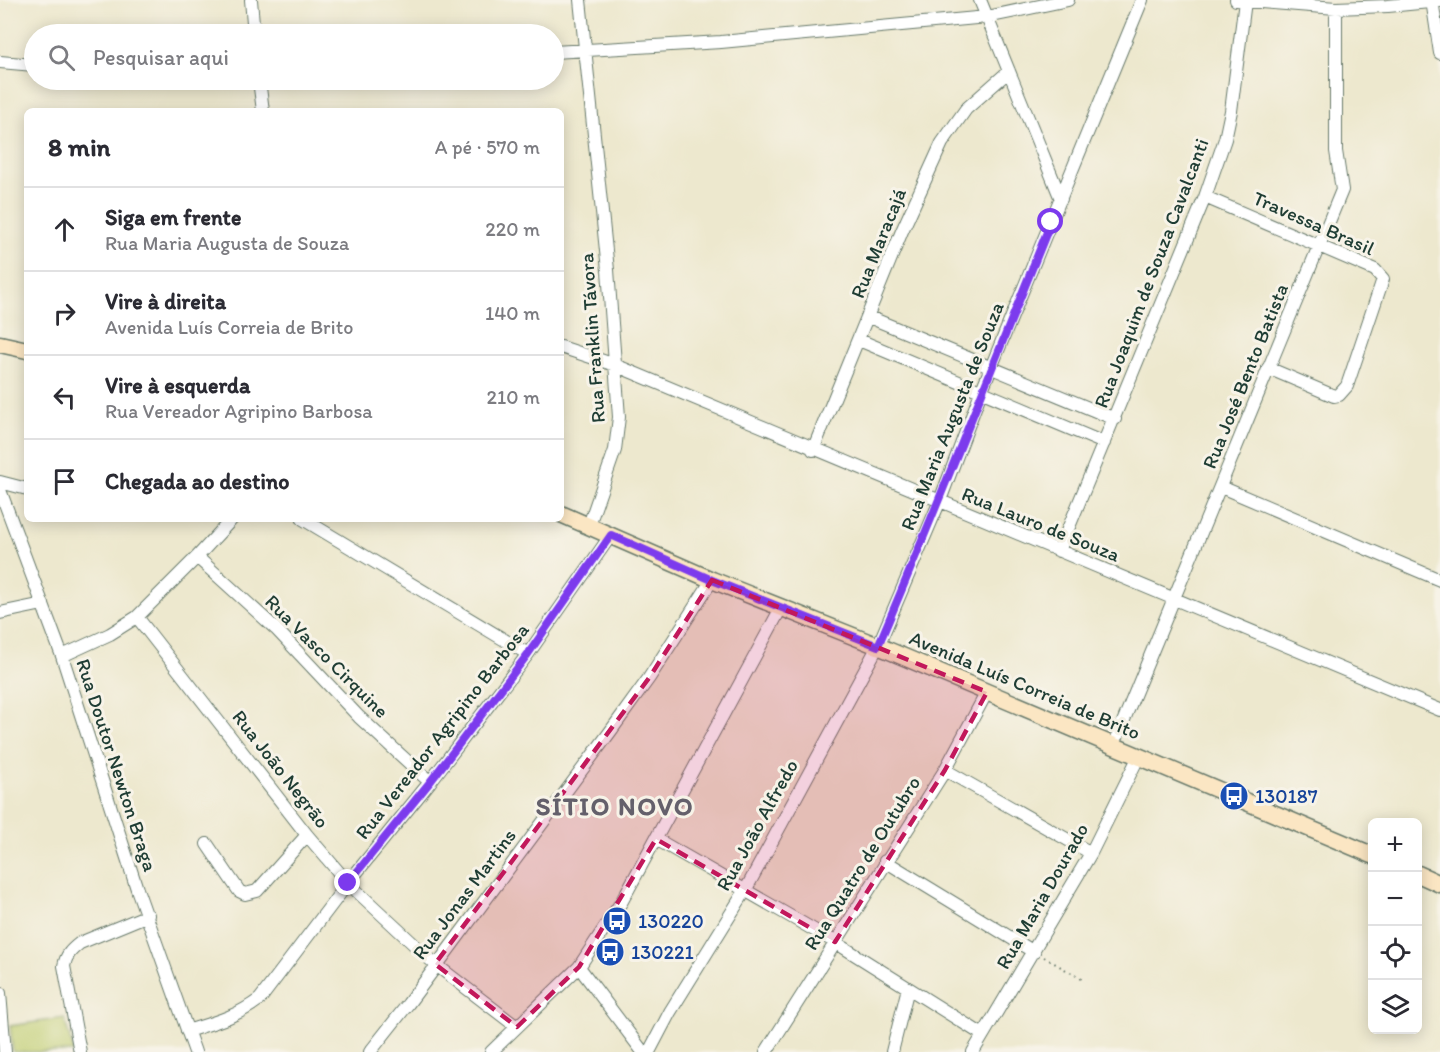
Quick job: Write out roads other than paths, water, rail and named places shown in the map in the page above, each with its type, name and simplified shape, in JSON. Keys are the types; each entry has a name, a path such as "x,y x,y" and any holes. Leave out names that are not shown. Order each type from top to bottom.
{"main road":[{"path":"0,344 24,349"},
{"name":"Avenida Luís Correia de Brito","path":"564,515 712,580 1114,744 1368,853"},
{"path":"1422,876 1440,884"}],"street":[{"path":"251,0 253,24"},
{"name":"Rua Franklin Távora","path":"580,0 608,270 620,417 618,434 589,525"},
{"path":"980,0 1061,199"},
{"path":"564,51 721,42 987,16 1068,0"},
{"name":"Rua Maria Augusta de Souza","path":"878,646 939,503 981,392 1142,0"},
{"path":"1236,0 1336,8 1436,5 1440,53"},
{"name":"Rua Joaquim de Souza Cavalcanti","path":"1059,551 1205,197 1225,139 1231,111 1245,1"},
{"name":"Rua José Bento Batista","path":"1114,744 1342,190 1336,151 1336,8"},
{"path":"0,62 24,64"},
{"name":"Rua Maracajá","path":"813,450 869,317 902,231 942,143 966,109 1009,71"},
{"path":"260,90 263,108"},
{"name":"Travessa Brasil","path":"1205,197 1375,270 1383,279 1347,386 1339,396 1334,396 1268,368"},
{"path":"869,317 1115,419"},
{"path":"859,340 1104,443"},
{"name":"Rua Lauro de Souza","path":"564,348 615,365 939,503 1440,710"},
{"path":"0,482 24,488"},
{"path":"1221,487 1440,580"},
{"name":"Rua Doutor Newton Braga","path":"0,490 62,656 137,889 195,1052"},
{"path":"62,656 110,634 137,617 229,522"},
{"path":"308,522 528,654"},
{"name":"Rua Vereador Agripino Barbosa","path":"187,1030 230,1018 246,1010 260,999 528,654 611,535"},
{"name":"Rua Vasco Cirquine","path":"197,557 276,629 359,717 430,782"},
{"name":"Rua Jonas Martins","path":"370,1052 642,687 712,580"},
{"path":"0,613 43,604"},
{"path":"491,1052 579,967 622,901 781,608"},
{"name":"Rua João Negrão","path":"137,617 307,836 348,883 435,964 517,1027"},
{"name":"Rua João Alfredo","path":"649,1052 670,1012 745,891 878,646"},
{"name":"Rua Quatro de Outubro","path":"766,1052 885,861 945,770 987,692"},
{"name":"Rua Maria Dourado","path":"973,1052 1091,853 1139,756"},
{"path":"945,770 1091,853"},
{"path":"207,843 239,891 252,894 307,836"},
{"path":"656,839 835,942 983,1035"},
{"path":"885,861 1034,952"},
{"path":"80,1052 64,966 65,958 80,943 148,915"},
{"path":"579,967 643,1052"},
{"path":"892,1052 908,988"},
{"path":"0,993 5,1052"}],"place":[{"name":"130187","path":"1234,796"},
{"name":"130220","path":"617,921"},
{"name":"130221","path":"610,952"}],"district":[{"name":"SÍTIO NOVO","path":"615,806"}]}
